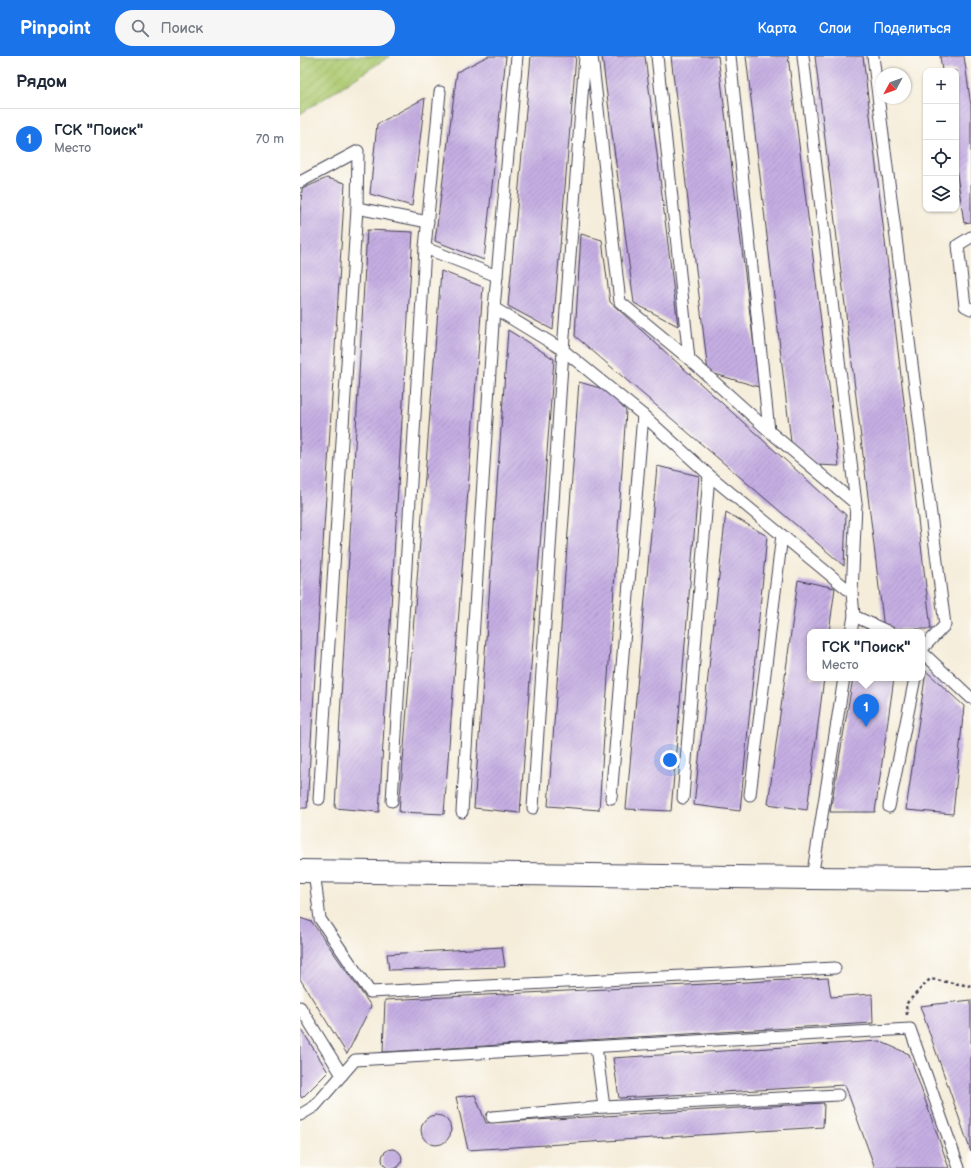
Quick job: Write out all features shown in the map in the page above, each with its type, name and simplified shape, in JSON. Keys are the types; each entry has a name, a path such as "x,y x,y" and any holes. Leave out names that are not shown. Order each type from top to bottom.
{"street":[{"path":"307,871 938,879 971,876"}],"lane":[{"path":"462,812 494,308 517,56"},
{"path":"533,808 563,350 585,56"},
{"path":"592,56 620,302 689,359 769,431 856,504"},
{"path":"657,56 689,359"},
{"path":"730,56 769,431"},
{"path":"803,56 856,504 852,593 854,616 852,629"},
{"path":"873,56 944,625 925,647"},
{"path":"392,801 425,248 440,92"},
{"path":"300,182 358,151 357,208 319,799"},
{"path":"357,208 428,222"},
{"path":"971,237 958,245 965,306 971,309"},
{"path":"425,248 497,276"},
{"path":"494,308 563,350 643,415 709,475 852,593"},
{"path":"611,798 643,415"},
{"path":"683,798 709,475"},
{"path":"750,795 782,535"},
{"path":"854,616 882,629"},
{"path":"925,654 971,698"},
{"path":"812,878 844,681"},
{"path":"889,806 914,681"},
{"path":"307,871 320,919 370,992 834,968"},
{"path":"300,1007 342,1075"},
{"path":"300,1115 315,1106 355,1060 910,1029 959,1168"},
{"path":"596,1047 604,1107"},
{"path":"492,1117 604,1107 838,1095"}],"path":[{"path":"910,1029 906,1004 930,979 971,986"}],"green space":[{"path":"300,56 390,56 300,114"}],"building":[{"path":"488,56 506,56 484,260 435,241 457,72"},
{"path":"531,56 576,56 553,330 508,306"},
{"path":"602,56 645,56 678,326 634,303"},
{"path":"671,56 718,56 759,387 708,372"},
{"path":"746,56 788,56 839,466 817,465 791,442"},
{"path":"815,56 863,56 931,629 884,629"},
{"path":"940,56 964,56 971,106 971,222 964,223 959,188 959,68 942,68"},
{"path":"425,98 412,206 370,194 377,124"},
{"path":"327,178 345,183 307,808 300,808 300,215 302,189"},
{"path":"367,230 413,232 379,812 335,808"},
{"path":"581,234 602,240 610,302 846,515 844,566 575,336"},
{"path":"441,271 483,287 444,814 399,812"},
{"path":"508,330 554,359 520,813 474,808"},
{"path":"579,382 607,390 626,411 599,810 548,806"},
{"path":"657,466 699,476 671,811 626,809"},
{"path":"726,512 767,536 740,811 694,805"},
{"path":"798,580 835,588 829,629 807,629 807,681 824,681 807,810 768,804"},
{"path":"926,671 964,706 953,814 906,810"},
{"path":"852,681 894,681 875,812 830,812"},
{"path":"300,918 312,922 371,1006 347,1054 300,979"},
{"path":"502,947 505,967 389,970 387,954"},
{"path":"828,978 831,997 872,994 873,1023 383,1052 385,1000"},
{"path":"971,1000 971,1152 920,1006"},
{"path":"300,1027 328,1072 302,1098 300,1095"},
{"path":"879,1041 909,1054 949,1168 875,1168 845,1085 619,1098 613,1058"},
{"path":"475,1095 486,1123 824,1103 823,1127 468,1150 456,1097"},
{"path":"436,1115 447,1119 451,1130 447,1141 436,1145 425,1141 421,1130 425,1119"},
{"path":"392,1149 399,1152 402,1159 399,1166 392,1169 385,1166 382,1159 385,1152"}],"place":[{"name":"ГСК \"Поиск\"","path":"866,727"}]}
